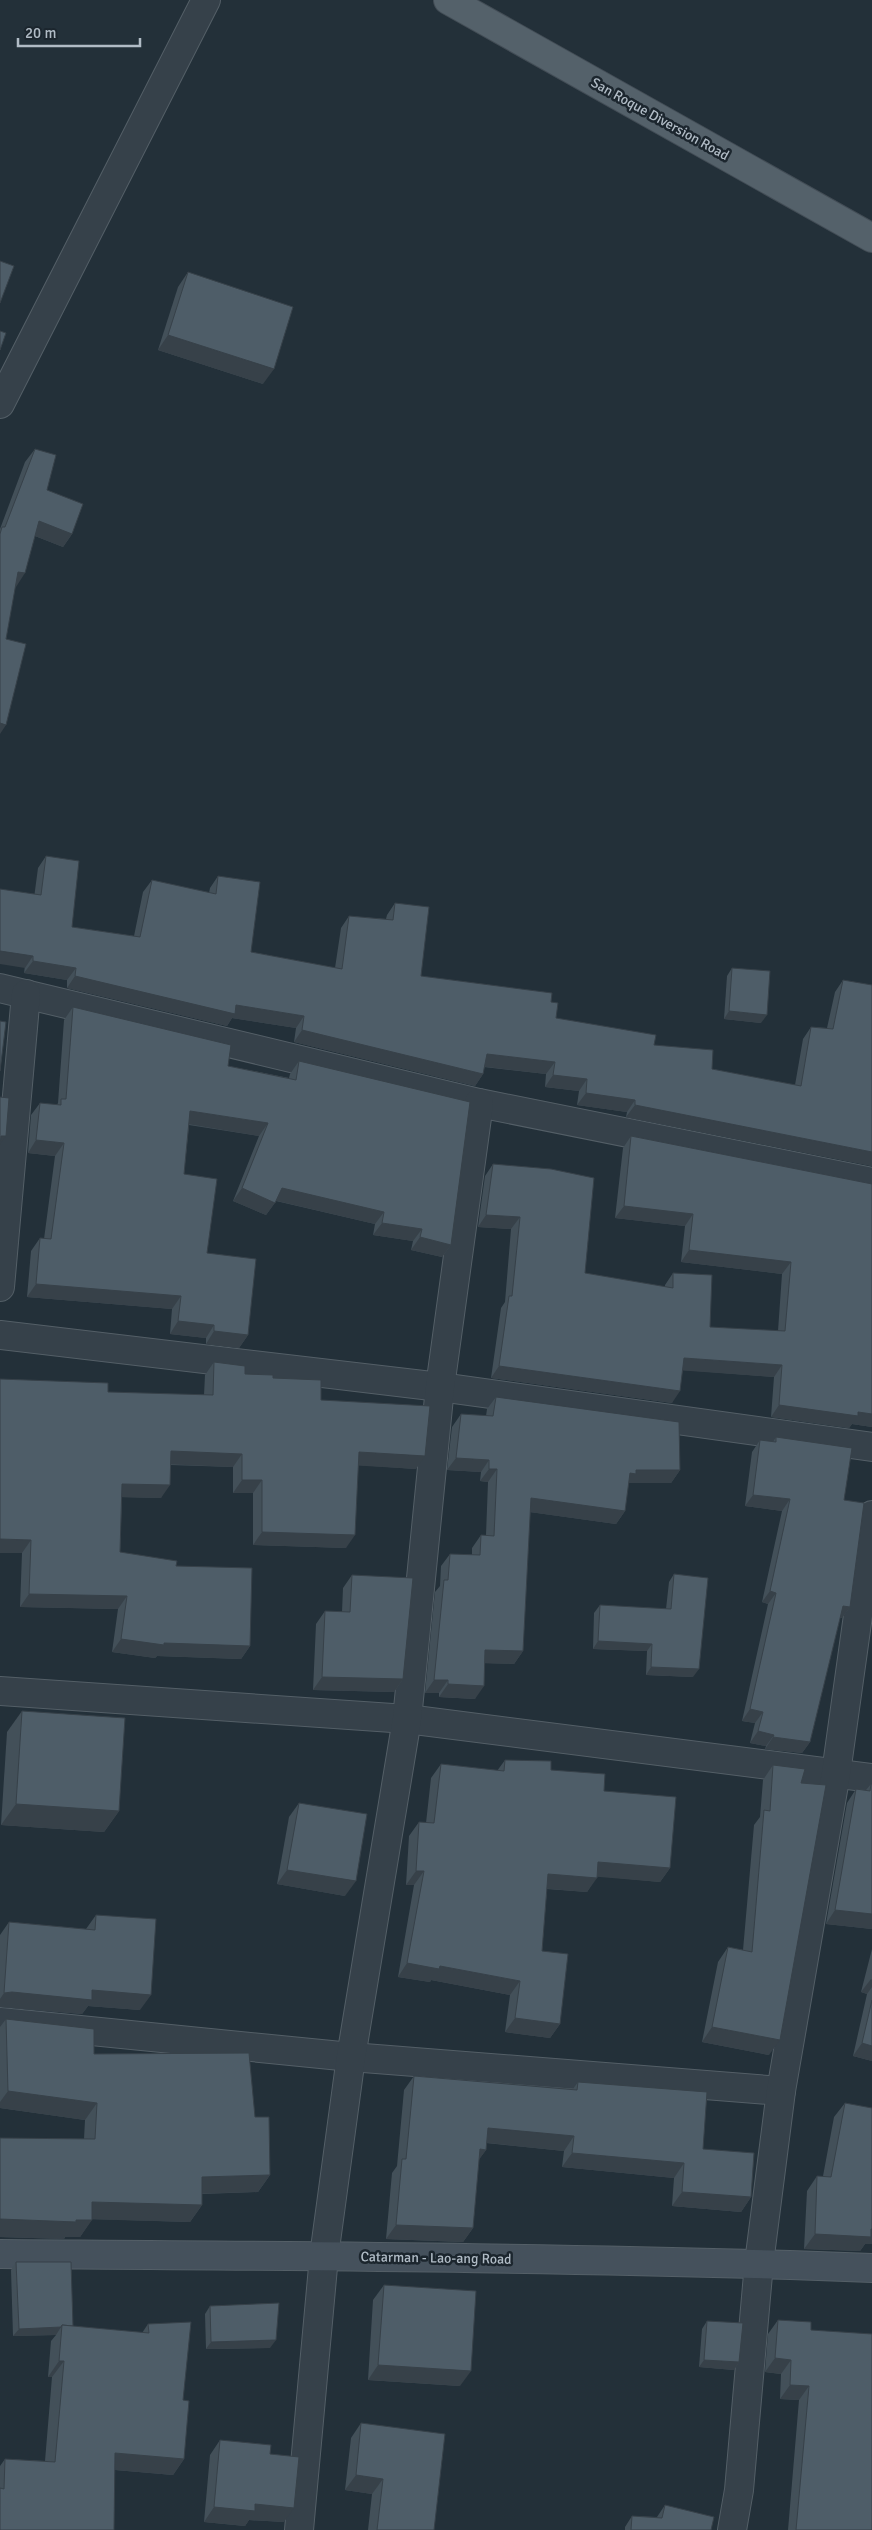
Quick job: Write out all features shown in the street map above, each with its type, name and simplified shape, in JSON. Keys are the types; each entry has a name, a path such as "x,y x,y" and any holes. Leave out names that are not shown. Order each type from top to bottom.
{"main road":[{"name":"San Roque Diversion Road","path":"448,0 872,238"},
{"name":"Catarman - Lao-ang Road","path":"0,2254 324,2256 759,2263 872,2268"}],"street":[{"path":"0,404 206,0"},
{"path":"0,1287 13,991 480,1102 872,1182"},
{"path":"298,2530 324,2256 351,2057 407,1719 440,1386 480,1102"},
{"path":"0,1335 440,1386 872,1447"},
{"path":"732,2530 740,2490 759,2263 781,2091 836,1773 872,1515"},
{"path":"0,1691 407,1719 872,1778"},
{"path":"0,2022 351,2057 781,2091"}],"building":[{"path":"0,261 14,266 0,303"},
{"path":"188,272 293,307 274,369 168,335"},
{"path":"0,331 6,333 0,350"},
{"path":"35,449 56,455 47,490 83,504 72,534 39,521 25,573 18,572 6,639 26,644 6,725 0,723 0,534 2,527 5,527"},
{"path":"46,856 79,861 72,927 140,937 152,880 216,894 218,876 260,882 251,952 342,969 349,916 393,920 395,903 429,907 421,976 552,993 551,1002 558,1003 556,1018 656,1035 654,1045 713,1050 712,1069 801,1086 811,1027 833,1029 843,980 872,985 872,1152 635,1105 635,1100 586,1093 587,1079 553,1075 555,1062 487,1054 483,1074 302,1030 304,1016 236,1005 235,1014 75,976 76,968 33,961 33,956 0,951 0,889 41,895"},
{"path":"732,968 770,971 767,1015 729,1011"},
{"path":"73,1007 231,1045 228,1066 296,1080 299,1061 470,1102 451,1245 420,1237 422,1229 382,1223 384,1212 282,1188 275,1203 242,1188 268,1123 190,1111 184,1174 217,1179 207,1253 256,1259 248,1335 214,1331 214,1325 178,1321 181,1296 36,1284 40,1238 51,1239 64,1143 36,1140 40,1103 61,1105 61,1099 66,1099"},
{"path":"0,1021 6,1022 0,1071"},
{"path":"0,1097 9,1098 6,1136 1,1136 0,1145"},
{"path":"631,1136 872,1184 872,1414 858,1412 858,1416 779,1405 782,1365 684,1358 680,1391 499,1366 509,1296 512,1296 520,1217 486,1215 493,1164 551,1169 594,1178 585,1273 673,1288 673,1273 712,1275 710,1327 785,1331 791,1262 689,1250 693,1214 624,1206"},
{"path":"214,1362 245,1366 245,1374 273,1375 273,1378 321,1380 321,1400 430,1406 425,1456 359,1452 355,1535 262,1532 262,1480 242,1480 242,1454 171,1451 170,1485 122,1484 120,1552 177,1561 176,1566 252,1568 250,1646 164,1643 164,1645 121,1639 127,1596 29,1594 31,1540 0,1539 0,1379 108,1383 108,1392 213,1395"},
{"path":"496,1397 679,1422 680,1470 636,1470 636,1474 630,1473 625,1511 531,1498 523,1651 485,1650 484,1686 448,1684 448,1680 434,1680 444,1580 448,1580 450,1554 480,1555 481,1535 494,1536 497,1469 489,1469 489,1460 456,1458 461,1414 493,1416"},
{"path":"776,1437 852,1448 844,1500 864,1503 850,1607 843,1606 810,1742 773,1737 774,1735 758,1731 763,1712 750,1709 776,1593 770,1591 790,1499 753,1495 760,1440 776,1442"},
{"path":"674,1574 708,1578 699,1669 651,1667 652,1644 598,1641 600,1605 671,1609"},
{"path":"352,1575 413,1578 403,1679 322,1677 325,1611 350,1612"},
{"path":"22,1711 125,1718 119,1811 16,1804"},
{"path":"505,1760 551,1761 551,1770 605,1774 604,1791 676,1797 670,1868 598,1862 597,1878 548,1874 542,1951 568,1954 560,2024 515,2018 520,1981 440,1966 439,1969 407,1963 424,1871 416,1871 419,1822 434,1823 441,1764 504,1771"},
{"path":"773,1765 805,1769 801,1783 826,1785 780,2040 712,2027 728,1947 752,1952 764,1810 770,1811"},
{"path":"871,1784 872,1914 835,1910 856,1789 870,1791"},
{"path":"299,1803 367,1814 356,1881 287,1870"},
{"path":"96,1915 156,1919 151,1995 92,1990 92,2000 12,1992 4,1993 9,1922 95,1930"},
{"path":"872,2000 872,2046 862,2043"},
{"path":"6,2019 94,2029 94,2054 249,2053 255,2117 269,2117 270,2175 202,2177 202,2205 92,2202 92,2220 76,2220 76,2222 0,2219 0,2138 95,2139 97,2103 8,2091"},
{"path":"414,2076 577,2090 578,2082 707,2092 703,2149 754,2153 751,2197 682,2192 684,2163 572,2153 574,2136 488,2128 486,2150 480,2149 473,2228 396,2225 402,2159 406,2159"},
{"path":"845,2103 872,2108 871,2237 815,2234 817,2176 831,2177"},
{"path":"16,2262 71,2262 73,2326 62,2325 61,2327 19,2329"},
{"path":"384,2285 476,2291 471,2371 378,2365"},
{"path":"279,2303 276,2340 211,2342 210,2306"},
{"path":"778,2320 811,2322 811,2330 872,2334 872,2530 796,2530 809,2386 790,2385 791,2360 775,2358"},
{"path":"707,2321 743,2323 739,2362 704,2360"},
{"path":"191,2322 183,2400 189,2401 184,2459 115,2453 114,2530 0,2530 0,2488 4,2489 5,2459 55,2462 64,2361 59,2361 62,2325 149,2333 148,2324"},
{"path":"361,2423 445,2434 434,2530 377,2530 383,2479 356,2475"},
{"path":"220,2440 271,2445 270,2454 299,2457 294,2508 255,2504 255,2511 214,2507"},
{"path":"665,2505 714,2517 711,2530 631,2530 632,2516 662,2518"}]}
